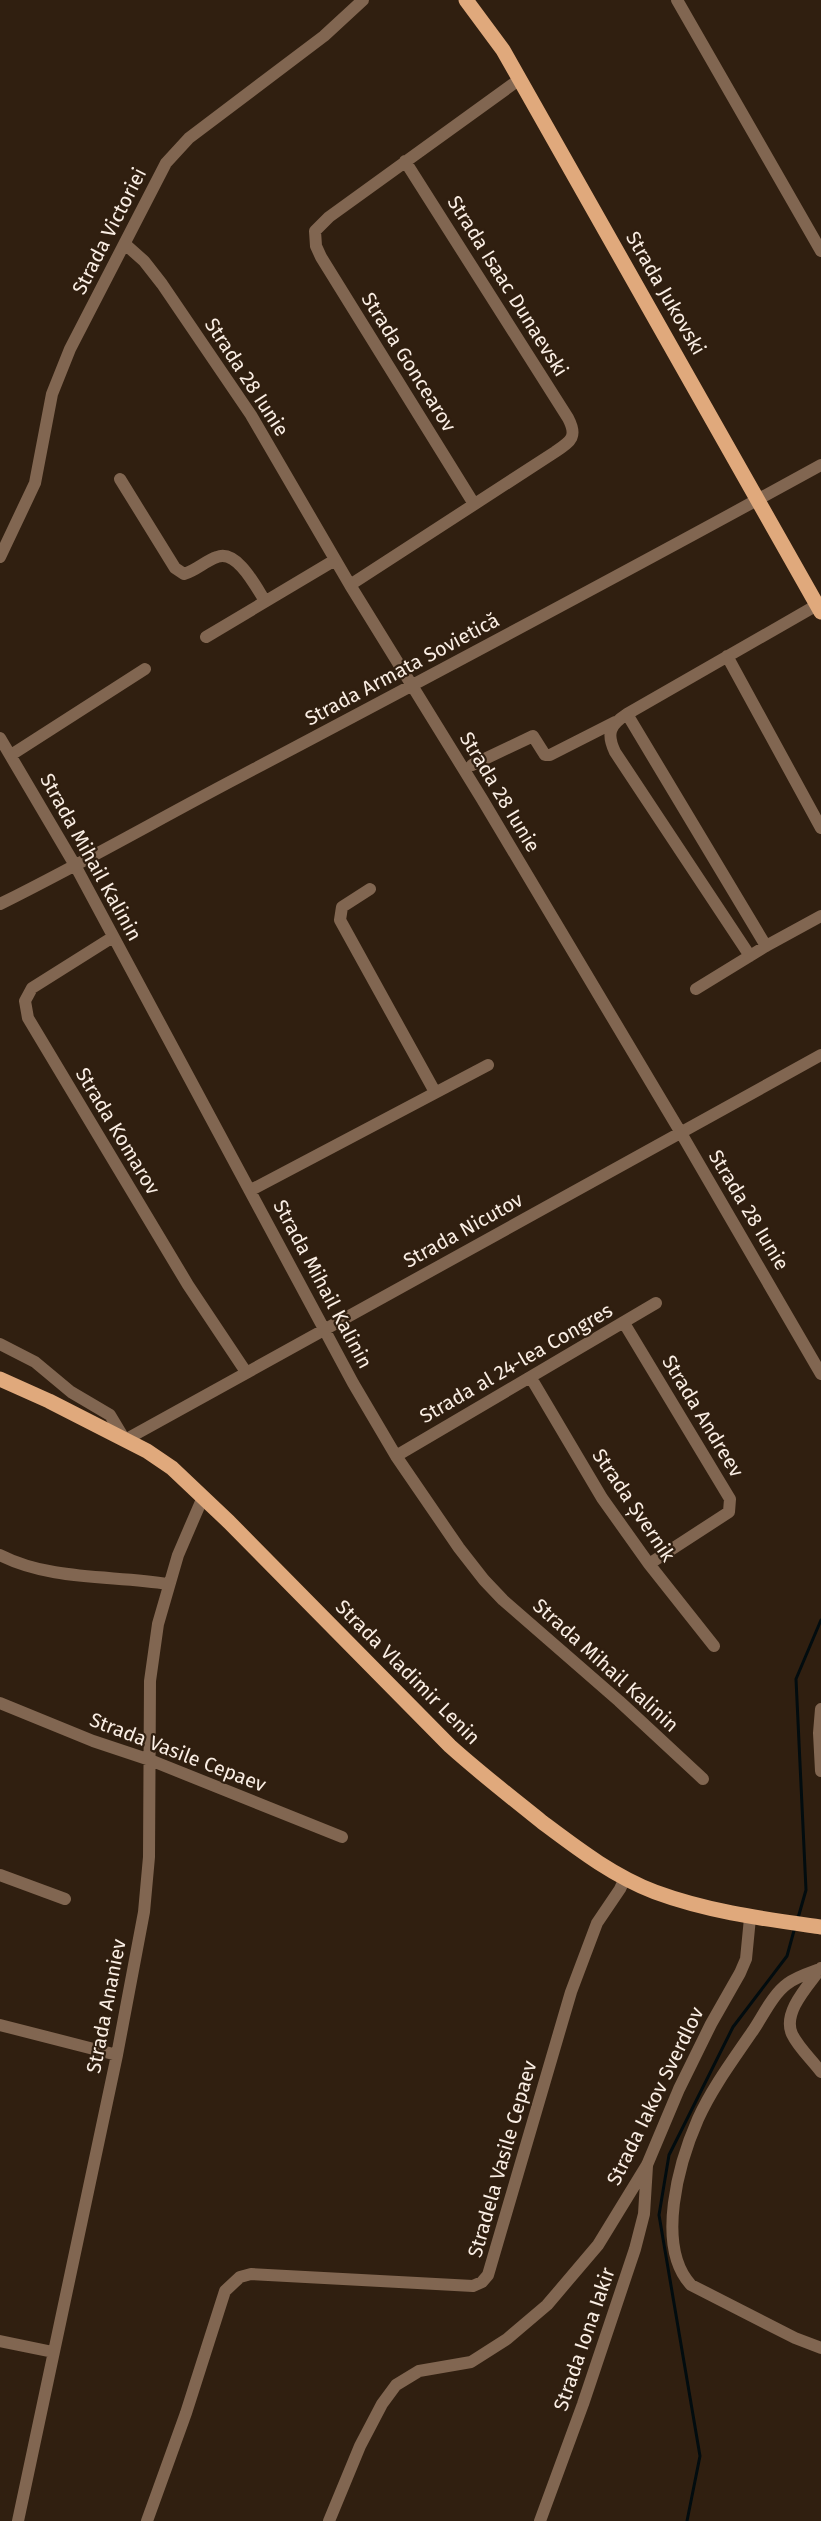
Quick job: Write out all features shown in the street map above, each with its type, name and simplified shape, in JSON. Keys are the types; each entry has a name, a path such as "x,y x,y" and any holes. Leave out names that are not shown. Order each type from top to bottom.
{"main road":[{"name":"Strada Jukovski","path":"466,0 503,50 520,79 819,608"},
{"name":"Strada Vladimir Lenin","path":"0,1379 161,1460 202,1497 450,1746 483,1776 575,1846 625,1878 656,1892 755,1918 821,1927"}],"street":[{"name":"Strada Victoriei","path":"0,557 35,483 42,454 44,426 52,394 62,368 126,244 156,179 177,150 324,36 363,0"},
{"path":"677,0 821,251"},
{"path":"405,161 520,79"},
{"name":"Strada Goncearov","path":"405,161 329,217 315,231 315,240 321,257 474,504"},
{"name":"Strada Isaac Dunaevski","path":"405,161 573,427 573,434 566,445 474,504"},
{"name":"Strada 28 Iunie","path":"126,244 144,261 162,284 251,415 335,560 771,1284 821,1374"},
{"name":"Strada Armata Sovietică","path":"0,904 76,867 821,465"},
{"path":"120,479 175,568 184,574 195,571 217,556 226,555 235,559 266,601"},
{"path":"350,585 474,504"},
{"path":"206,637 335,560"},
{"path":"472,765 532,736 545,755 550,755 616,721 727,656 819,608"},
{"path":"727,656 821,828"},
{"path":"11,755 145,669"},
{"path":"627,714 766,946"},
{"path":"616,721 610,729 609,740 621,762 750,956"},
{"name":"Strada Mihail Kalinin","path":"0,738 76,867 324,1328 396,1456 459,1548 503,1600 619,1701 703,1779"},
{"path":"370,889 342,907 340,920 435,1092"},
{"path":"696,989 766,946 821,916"},
{"name":"Strada Komarov","path":"113,937 32,988 26,1000 28,1018 188,1285 246,1372"},
{"name":"Strada Nicutov","path":"125,1440 821,1055"},
{"path":"251,1190 488,1065"},
{"name":"Strada al 24-lea Congres","path":"396,1456 656,1303"},
{"name":"Strada Andreev","path":"624,1323 730,1499 729,1512 649,1564"},
{"path":"0,1344 35,1362 71,1392 110,1415 125,1440"},
{"name":"Strada Șvernik","path":"531,1378 602,1498 649,1564 714,1646"},
{"name":"Strada Ananiev","path":"18,2521 117,2055 147,1882 150,1681 153,1650 168,1584 202,1497"},
{"path":"0,1555 29,1566 55,1572 168,1584"},
{"name":"Strada Vasile Cepaev","path":"0,1703 93,1742 150,1760 342,1837"},
{"path":"821,1709 819,1733 821,1771"},
{"path":"0,1875 65,1899"},
{"name":"Stradela Vasile Cepaev","path":"147,2521 186,2413 225,2291 232,2282 251,2274 473,2286 482,2282 488,2275 571,1992 597,1923 620,1890 625,1878"},
{"name":"Strada Iakov Sverdlov","path":"329,2521 371,2425 382,2404 396,2385 419,2372 471,2362 507,2339 530,2320 576,2274 598,2245 647,2165 684,2080 740,1973 746,1959 755,1918"},
{"path":"821,1969 785,1985 722,2076 699,2118 687,2150 676,2194 671,2233 679,2267 691,2285 707,2295 821,2348"},
{"path":"821,1969 791,2012 789,2021 792,2034 821,2072"},
{"path":"770,2005 782,2011 791,2012"},
{"path":"0,2025 117,2055"},
{"name":"Strada Iona Iakir","path":"540,2521 583,2404 635,2249 644,2214 647,2165"},
{"path":"0,2341 53,2352"}],"waterway":[{"path":"798,1918 806,1890 796,1679 821,1620"},
{"path":"687,2521 700,2456 659,2215 669,2155 733,2027 787,1956 795,1927"}]}
